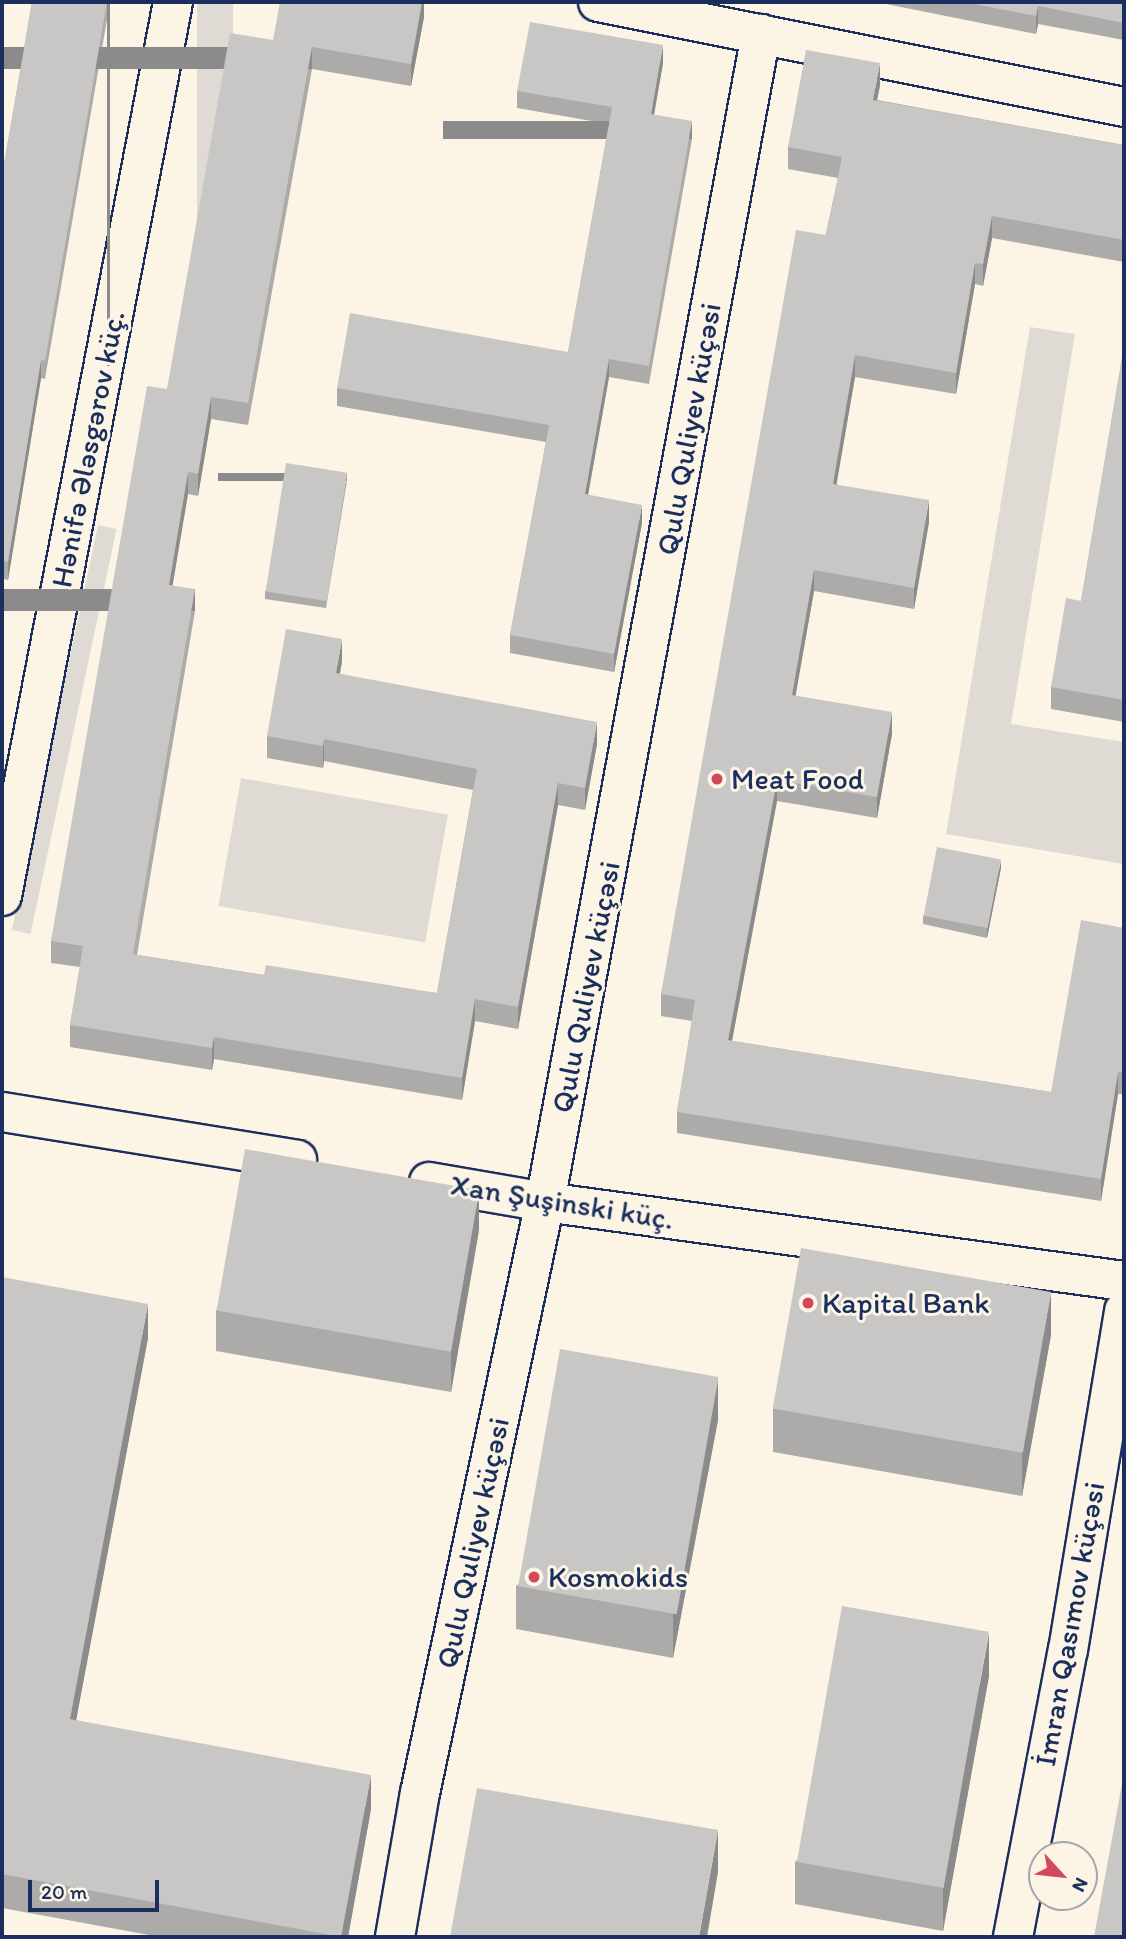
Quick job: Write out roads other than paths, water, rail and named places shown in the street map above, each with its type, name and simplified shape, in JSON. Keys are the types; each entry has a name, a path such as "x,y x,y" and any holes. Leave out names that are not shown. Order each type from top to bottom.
{"street":[{"name":"Hənifə Ələsgərov küç.","path":"2,896 173,2"},
{"path":"598,2 1124,107"},
{"name":"Qulu Quliyev küçəsi","path":"395,1937 420,1793 545,1202 761,34"},
{"path":"2,1112 334,1166"},
{"name":"Xan Şuşinski küç.","path":"400,1177 545,1202 1124,1281"},
{"name":"İmran Qasımov küçəsi","path":"1013,1937 1068,1650 1124,1311"}],"place":[{"name":"Meat Food","path":"717,779"},
{"name":"Kapital Bank","path":"808,1303"},
{"name":"Kosmokids","path":"534,1577"}]}
